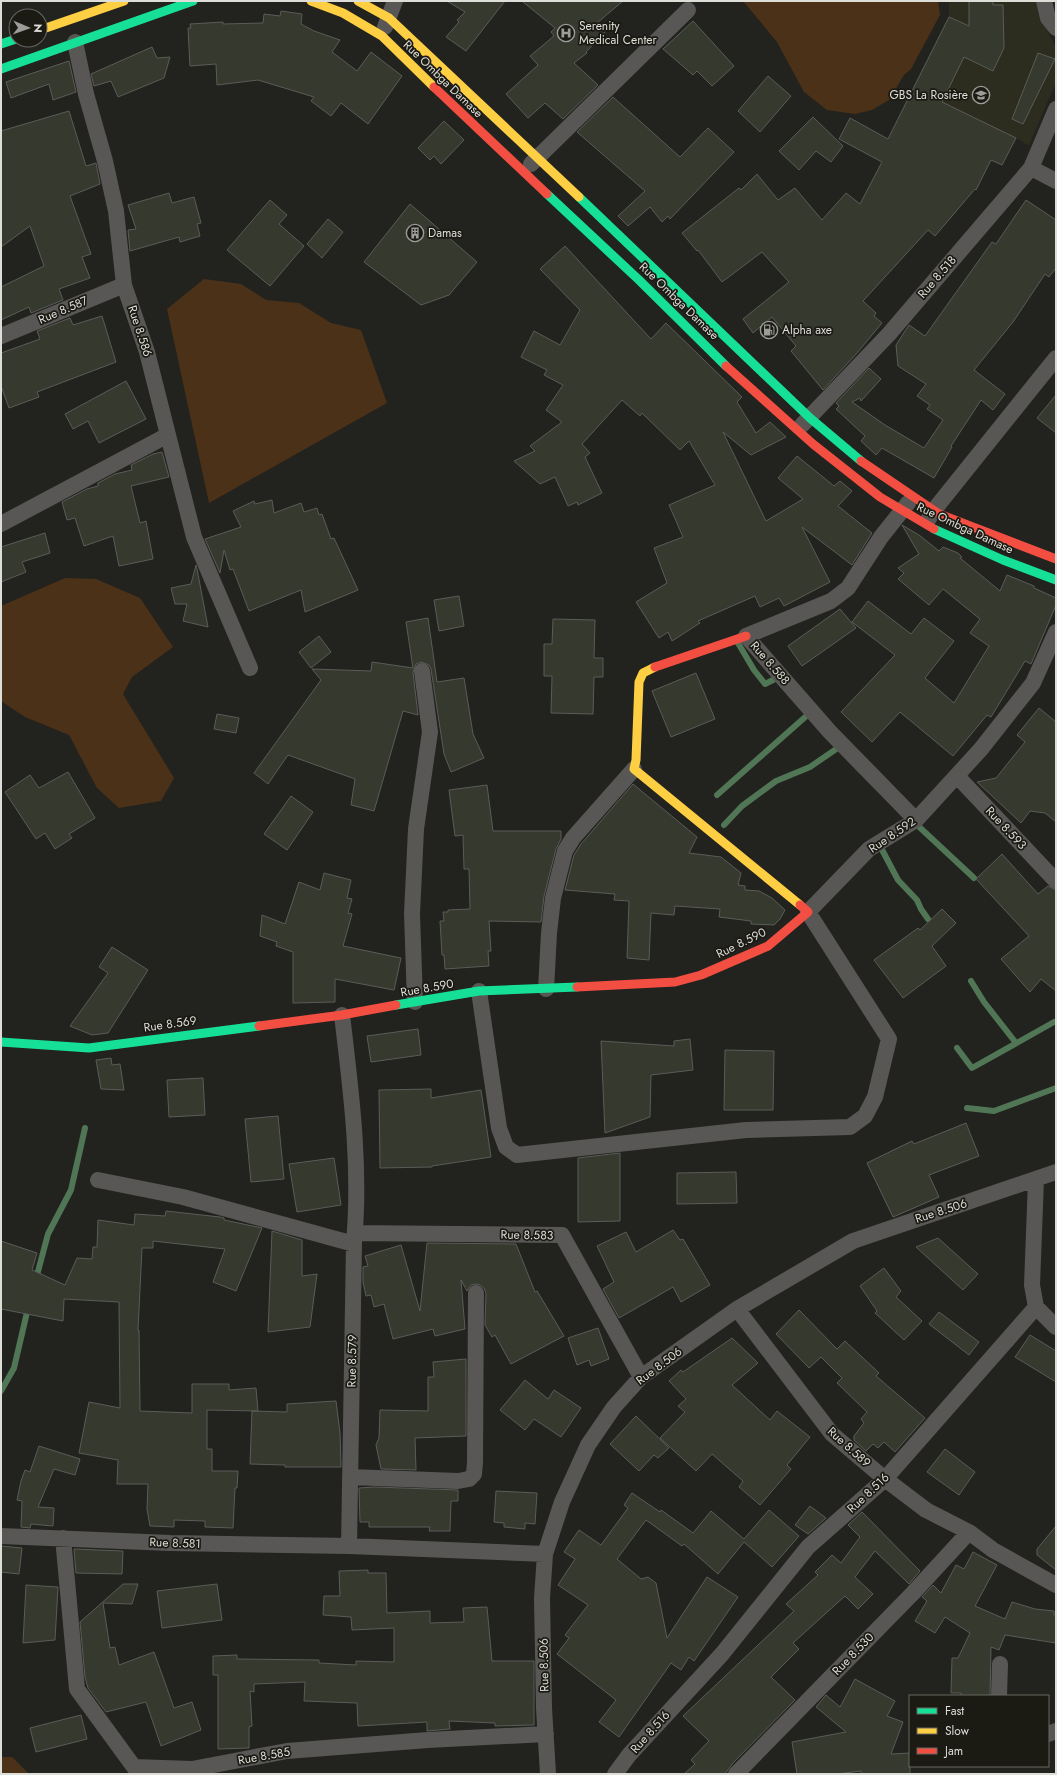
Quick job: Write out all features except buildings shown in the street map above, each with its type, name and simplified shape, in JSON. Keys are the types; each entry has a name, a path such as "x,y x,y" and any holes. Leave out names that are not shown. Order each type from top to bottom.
{"main road":[{"path":"48,27 124,1"},
{"path":"1,68 193,1"},
{"name":"Rue Ombga Damase","path":"311,1 343,13 382,36 470,122 639,280 736,375 797,430 880,497 925,525 1002,560 1056,580"},
{"name":"Rue Ombga Damase","path":"358,1 389,18 610,226 810,418 871,469 939,514 1056,559"},
{"path":"746,636 643,672 639,682 636,760 634,769 808,912"},
{"name":"Rue 8.590","path":"342,1015 479,991 675,982 702,975 768,946 808,912"},
{"name":"Rue 8.569","path":"1,1042 89,1048 342,1015"}],"street":[{"path":"382,36 395,1"},
{"path":"1044,1 1048,18 1056,28"},
{"path":"524,171 688,10"},
{"name":"Rue 8.586","path":"75,42 116,211 124,284 148,352 194,537 250,668"},
{"name":"Rue 8.518","path":"797,430 889,334 1031,168 1056,109"},
{"path":"1031,168 1056,181"},
{"name":"Rue 8.587","path":"1,336 124,284"},
{"path":"925,525 934,510 1056,358"},
{"path":"1,524 168,435"},
{"name":"Rue 8.588","path":"913,496 903,511 881,537 848,588 831,601 746,636 830,732 916,820"},
{"name":"Rue 8.592","path":"808,912 868,849 916,820 981,749 1033,684 1056,632"},
{"path":"415,1002 412,914 416,829 430,732 422,671"},
{"path":"546,989 548,933 553,898 565,851 573,838 634,769"},
{"name":"Rue 8.593","path":"957,776 1056,881"},
{"path":"479,991 499,1128 506,1147 517,1155 746,1130 850,1127 865,1116 876,1097 889,1039 808,912"},
{"name":"Rue 8.579","path":"342,1015 354,1117 357,1170 349,1546"},
{"name":"Rue 8.506","path":"548,1774 542,1598 545,1554 562,1502 588,1445 614,1407 641,1377 737,1308 853,1240 1036,1180 1056,1172"},
{"path":"98,1180 183,1197 355,1239"},
{"path":"1036,1180 1032,1286 1036,1307 1056,1327"},
{"name":"Rue 8.583","path":"355,1239 562,1235 641,1377"},
{"path":"350,1477 458,1480 469,1479 474,1474 476,1293"},
{"name":"Rue 8.516","path":"615,1774 629,1755 722,1654 808,1547 885,1479 1036,1307"},
{"name":"Rue 8.589","path":"737,1308 832,1434 885,1479 926,1510 969,1532 993,1550 1056,1585"},
{"name":"Rue 8.530","path":"736,1774 913,1593 969,1532"},
{"name":"Rue 8.581","path":"1,1536 170,1543 349,1546"},
{"name":"Rue 8.585","path":"63,1538 76,1689 134,1767 192,1769 287,1751 428,1740 546,1734"},
{"path":"349,1546 545,1554"},
{"path":"999,1695 1000,1664"}],"shaded area":[{"path":"743,1 938,1 940,15 911,69 904,75 889,100 872,110 855,114 827,110 804,92 777,42"},
{"name":"GBS La Rosière","path":"949,1 1037,1 1042,19 1056,48 1056,82 1029,146 1016,138 1002,165 900,115 949,17"},
{"path":"204,279 241,284 266,300 299,303 331,323 361,330 387,403 209,503 167,309"},
{"path":"65,578 96,579 140,598 173,647 132,677 123,694 174,778 161,801 119,808 97,788 69,735 25,717 1,701 1,606"},
{"path":"1,1757 12,1757 29,1774 1,1774"}],"waterway":[{"path":"738,643 754,670 765,684 781,676"},
{"path":"717,795 812,711"},
{"path":"724,825 742,806 776,781 810,767 842,745"},
{"path":"915,823 974,878"},
{"path":"879,844 898,880 917,900 928,919"},
{"path":"971,981 984,1002 1016,1043"},
{"path":"957,1048 972,1068 1054,1022"},
{"path":"967,1108 994,1111 1056,1088"},
{"path":"36,1279 48,1234 71,1190 85,1128"},
{"path":"1,1391 14,1368 28,1308"}],"traffic: fast":[{"path":"1,69 193,1"},
{"path":"1,44 8,42"},
{"path":"547,194 639,280 726,366"},
{"path":"579,197 810,418 861,461"},
{"path":"934,529 1003,560 1056,580"},
{"path":"396,1005 479,991 577,987"},
{"path":"1,1042 89,1048 259,1026"}],"traffic: slow":[{"path":"48,27 124,1"},
{"path":"311,1 343,13 382,36 434,87"},
{"path":"358,1 389,18 579,197"},
{"path":"655,667 643,673 639,682 636,760 634,769 800,905"}],"traffic: jam":[{"path":"434,87 547,194"},
{"path":"726,366 813,444 880,497 934,529"},
{"path":"861,461 939,514 1056,559"},
{"path":"655,667 746,636"},
{"path":"577,987 675,982 701,975 768,946 808,912 800,905"},
{"path":"259,1026 342,1015 396,1005"}],"place":[{"name":"Serenity Medical Center","path":"566,33"},
{"name":"GBS La Rosière","path":"981,95"},
{"name":"Damas","path":"415,233"},
{"name":"Alpha axe","path":"769,330"}]}
